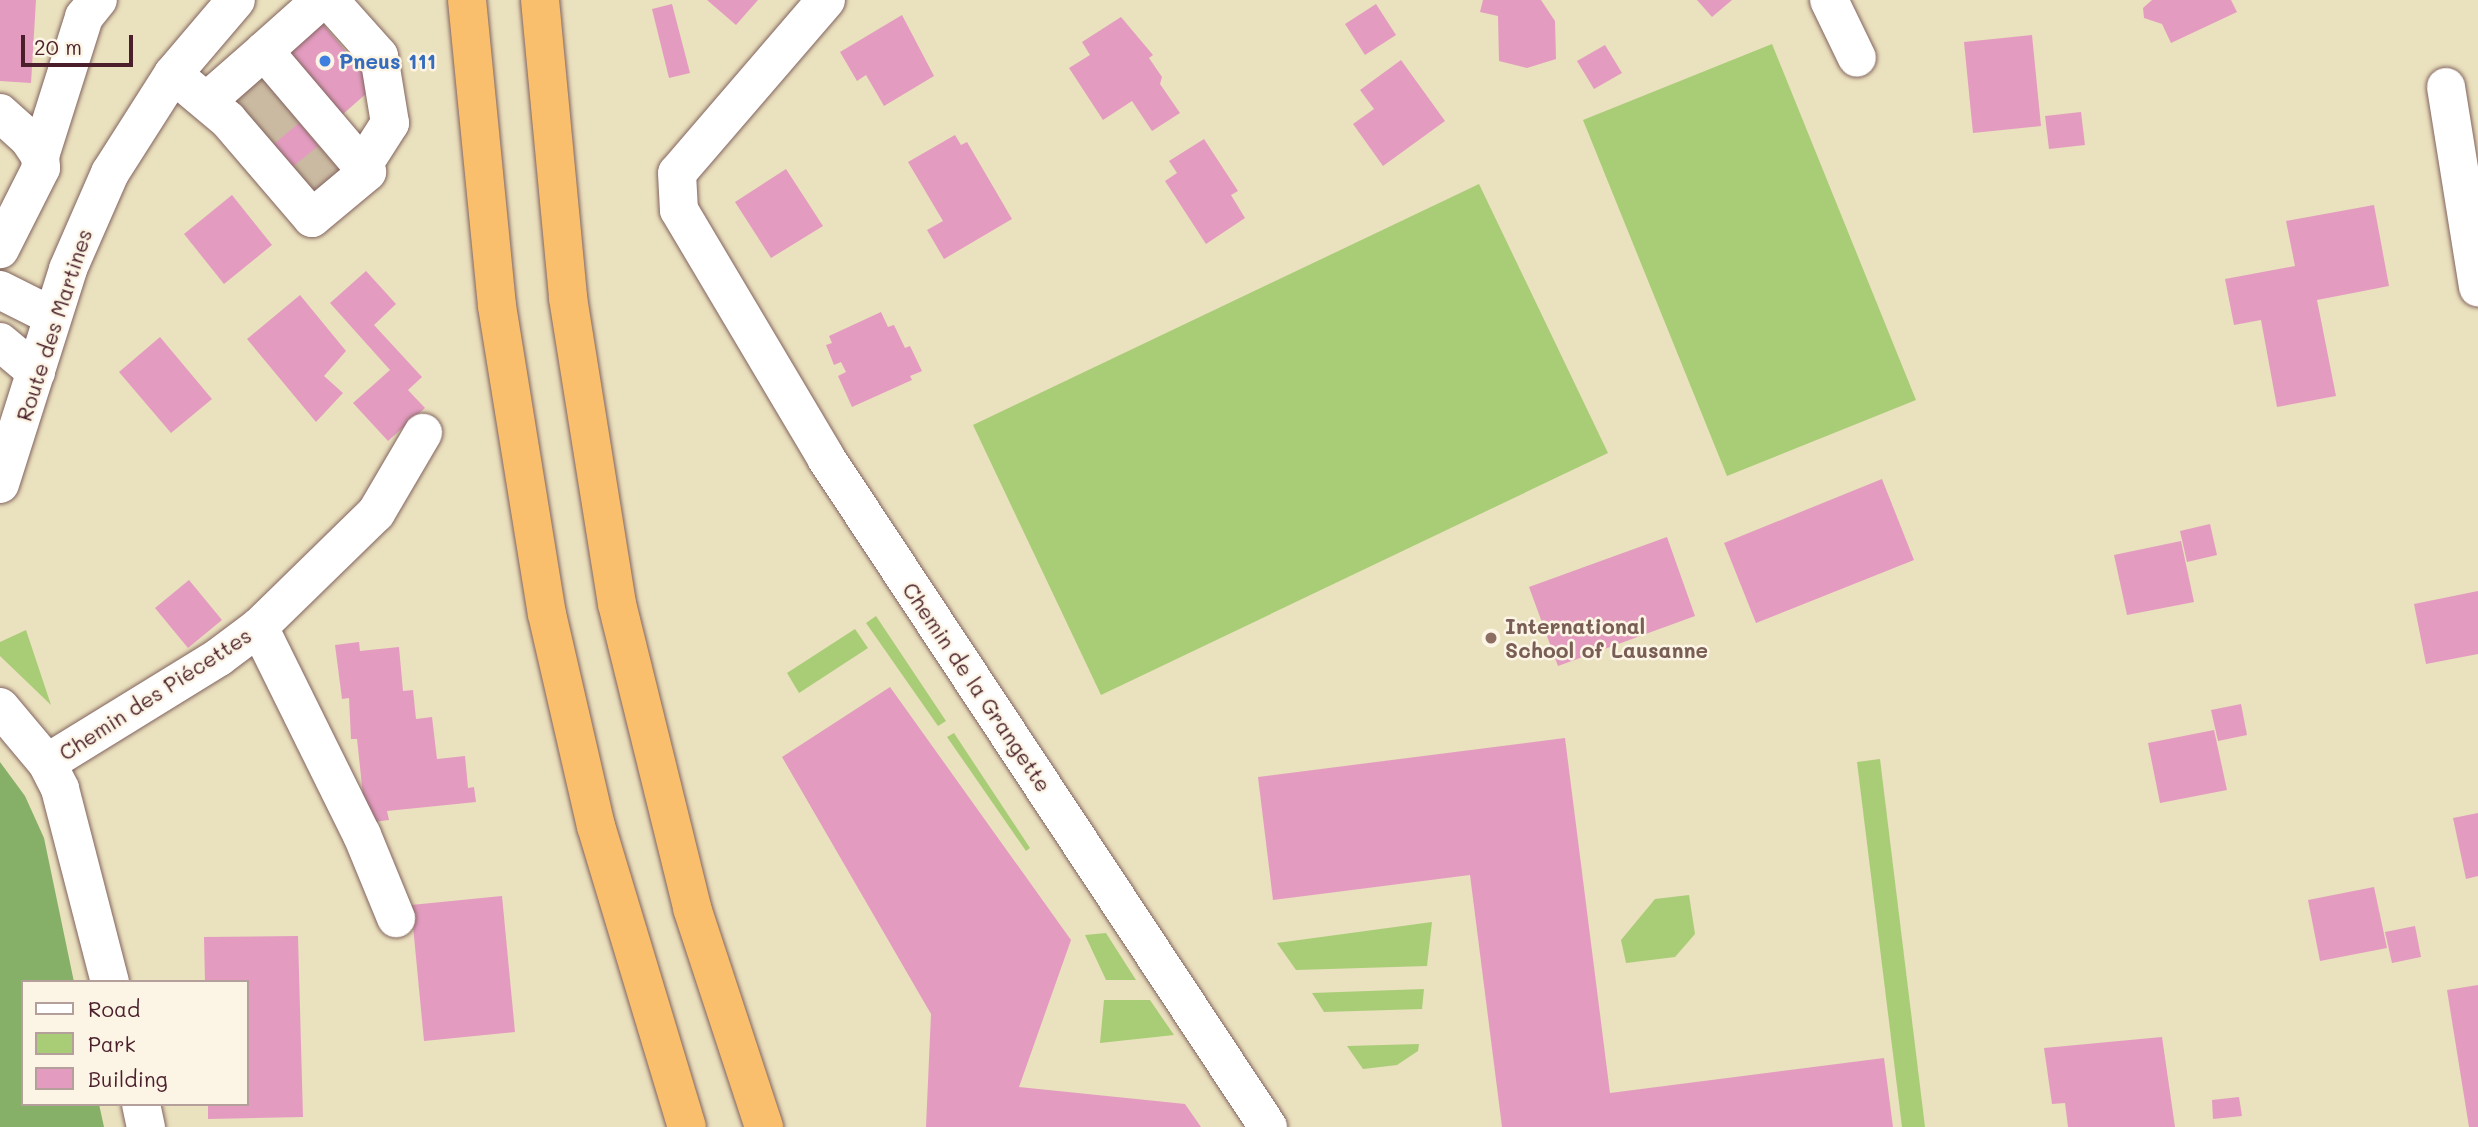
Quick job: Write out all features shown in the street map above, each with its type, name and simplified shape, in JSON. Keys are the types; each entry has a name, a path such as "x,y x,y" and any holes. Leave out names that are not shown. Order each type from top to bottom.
{"highway":[{"path":"467,0 497,306 535,552 596,826 687,1127"},
{"path":"540,0 568,298 617,604 692,908 764,1127"}],"street":[{"path":"0,249 41,168 40,156 84,17 98,0"},
{"name":"Route des Martines","path":"0,484 52,316 110,173 173,74 236,0"},
{"path":"259,101 321,0"},
{"path":"315,167 390,123 379,56 330,0"},
{"name":"Chemin de la Grangette","path":"826,0 677,173 679,210 826,458 1268,1127"},
{"path":"1829,0 1857,58"},
{"path":"173,74 259,101 315,167"},
{"path":"2446,87 2478,287"},
{"path":"259,101 315,167"},
{"path":"0,113 40,156"},
{"path":"0,290 52,316"},
{"path":"0,342 36,372"},
{"name":"Chemin des Piécettes","path":"41,755 219,657 259,626 376,513 423,433"},
{"path":"259,626 362,835 396,918"},
{"path":"0,707 41,755 68,818 109,980"},
{"path":"0,730 41,755"},
{"path":"141,1106 146,1127"}],"green space":[{"path":"1772,44 1916,400 1727,476 1583,120"},
{"path":"1479,184 1608,453 1101,695 973,425"},
{"path":"876,616 946,721 938,726 866,623"},
{"path":"855,629 868,648 799,693 787,673"},
{"path":"26,630 51,705 0,656 0,642"},
{"path":"954,733 1030,848 1026,851 947,737"},
{"path":"1880,759 1925,1127 1902,1127 1857,762"},
{"path":"0,762 25,796 44,838 74,980 21,980 21,1106 99,1106 104,1127 0,1127"},
{"path":"1689,895 1695,934 1675,957 1626,963 1621,940 1655,899"},
{"path":"1432,922 1427,966 1296,970 1277,943"},
{"path":"1106,933 1136,980 1106,980 1085,935"},
{"path":"1424,989 1422,1009 1324,1012 1312,993"},
{"path":"1104,1000 1150,1000 1174,1035 1100,1043"},
{"path":"1419,1044 1418,1051 1397,1065 1363,1069 1347,1046"}],"building":[{"path":"0,0 36,0 31,83 0,81"},
{"path":"707,0 758,0 736,25"},
{"path":"1483,0 1541,0 1555,21 1556,59 1527,68 1499,61 1498,16 1480,12"},
{"path":"1697,0 1732,0 1712,17"},
{"path":"2152,0 2231,0 2237,12 2171,43 2162,24 2144,18 2143,8"},
{"path":"672,4 690,73 669,78 652,9"},
{"path":"1376,4 1396,35 1365,55 1345,24"},
{"path":"902,15 934,76 884,106 866,75 857,81 840,52"},
{"name":"Pneus 111","path":"316,16 367,76 368,92 342,115 282,46"},
{"path":"1121,17 1153,55 1149,58 1162,77 1160,84 1180,113 1152,131 1132,101 1103,120 1069,68 1090,55 1082,42"},
{"path":"2032,35 2041,126 1973,133 1964,42"},
{"path":"1605,45 1622,73 1594,89 1577,61"},
{"path":"1401,60 1445,121 1383,166 1353,124 1374,109 1360,90"},
{"path":"260,76 340,171 314,193 233,97"},
{"path":"2081,112 2085,145 2049,149 2045,116"},
{"path":"955,135 961,145 967,142 1012,219 944,259 927,230 943,221 908,162"},
{"path":"1204,139 1238,191 1231,195 1245,218 1206,244 1165,181 1177,173 1169,161"},
{"path":"786,169 823,226 771,258 735,202"},
{"path":"232,195 272,245 224,284 184,234"},
{"path":"2374,205 2389,286 2317,300 2336,396 2277,407 2261,320 2234,325 2225,279 2295,266 2286,221"},
{"path":"366,271 396,304 374,325 422,377 408,390 425,408 388,441 353,403 390,370 330,303"},
{"path":"300,295 346,351 324,376 343,393 316,422 247,339"},
{"path":"881,312 888,327 894,325 905,348 910,346 922,371 910,376 912,380 852,407 838,376 846,372 841,362 834,365 826,345 832,343 829,336"},
{"path":"160,337 212,399 171,433 119,372"},
{"path":"1882,479 1914,560 1756,623 1724,543"},
{"path":"2210,524 2217,555 2187,562 2180,531"},
{"path":"1667,537 1695,616 1558,666 1529,587"},
{"path":"2181,541 2194,602 2127,615 2114,555"},
{"path":"189,580 222,620 188,648 155,608"},
{"path":"2478,591 2478,654 2426,664 2414,604"},
{"path":"359,642 360,651 399,647 403,691 413,690 416,719 432,717 437,759 465,756 468,788 474,787 476,802 387,811 389,820 366,823 357,739 351,739 349,698 342,699 335,645"},
{"path":"890,687 1071,940 1019,1087 1185,1104 1201,1127 926,1127 931,1014 782,757"},
{"path":"2241,704 2247,735 2218,741 2211,710"},
{"path":"2214,730 2227,790 2160,803 2148,743"},
{"path":"1565,738 1610,1093 1884,1058 1893,1127 1502,1127 1470,875 1273,900 1258,777"},
{"path":"2478,813 2478,876 2466,879 2453,818"},
{"path":"2374,887 2387,948 2320,961 2308,900"},
{"path":"502,896 515,1032 424,1041 411,905"},
{"path":"2415,926 2421,957 2392,963 2385,932"},
{"path":"298,936 303,1117 208,1119 208,1106 248,1106 248,980 205,980 204,937"},
{"path":"2478,985 2478,1127 2469,1127 2447,990"},
{"path":"2162,1037 2175,1127 2068,1127 2065,1103 2052,1104 2044,1048"},
{"path":"2239,1097 2242,1116 2213,1119 2212,1100"}],"tunnel":[{"path":"242,108 268,86"},
{"path":"261,130 287,108"},
{"path":"304,182 331,160"}],"place":[{"name":"Pneus 111","path":"325,61"},
{"name":"International School of Lausanne","path":"1491,638"}]}
